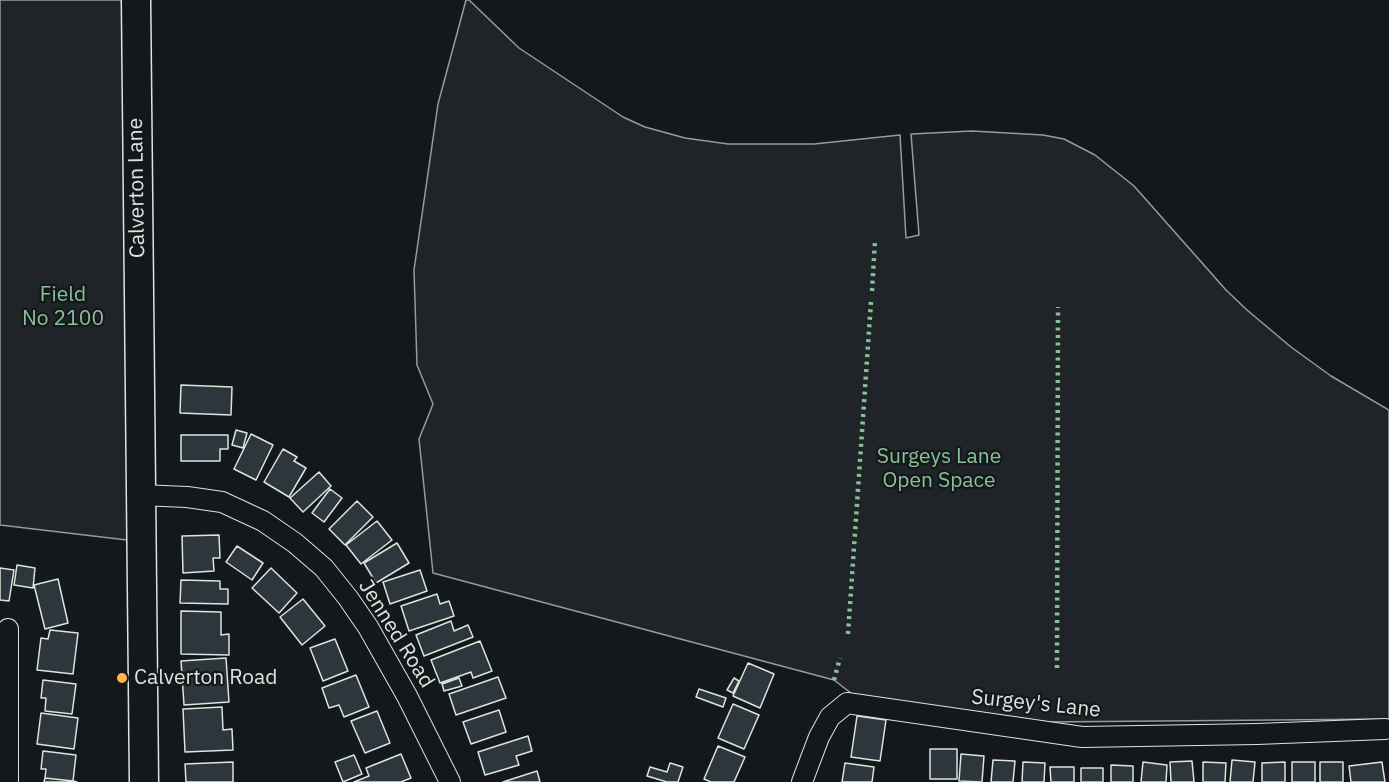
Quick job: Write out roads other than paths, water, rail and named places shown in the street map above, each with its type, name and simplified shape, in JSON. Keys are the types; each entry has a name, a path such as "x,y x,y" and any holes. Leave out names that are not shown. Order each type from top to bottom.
{"street":[{"name":"Calverton Lane","path":"136,0 140,495"},
{"path":"140,495 144,782"},
{"name":"Jenned Road","path":"140,495 187,497 222,502 263,521 295,543 324,568 368,627 407,696 450,782"},
{"path":"8,629 4,658 8,782"},
{"name":"Surgey's Lane","path":"802,782 819,737 830,717 847,703 1082,737 1386,729"}],"place":[{"name":"Calverton Road","path":"122,678"}],"park label":[{"name":"Field No 2100","path":"63,307"},
{"name":"Surgeys Lane Open Space","path":"939,469"}]}
